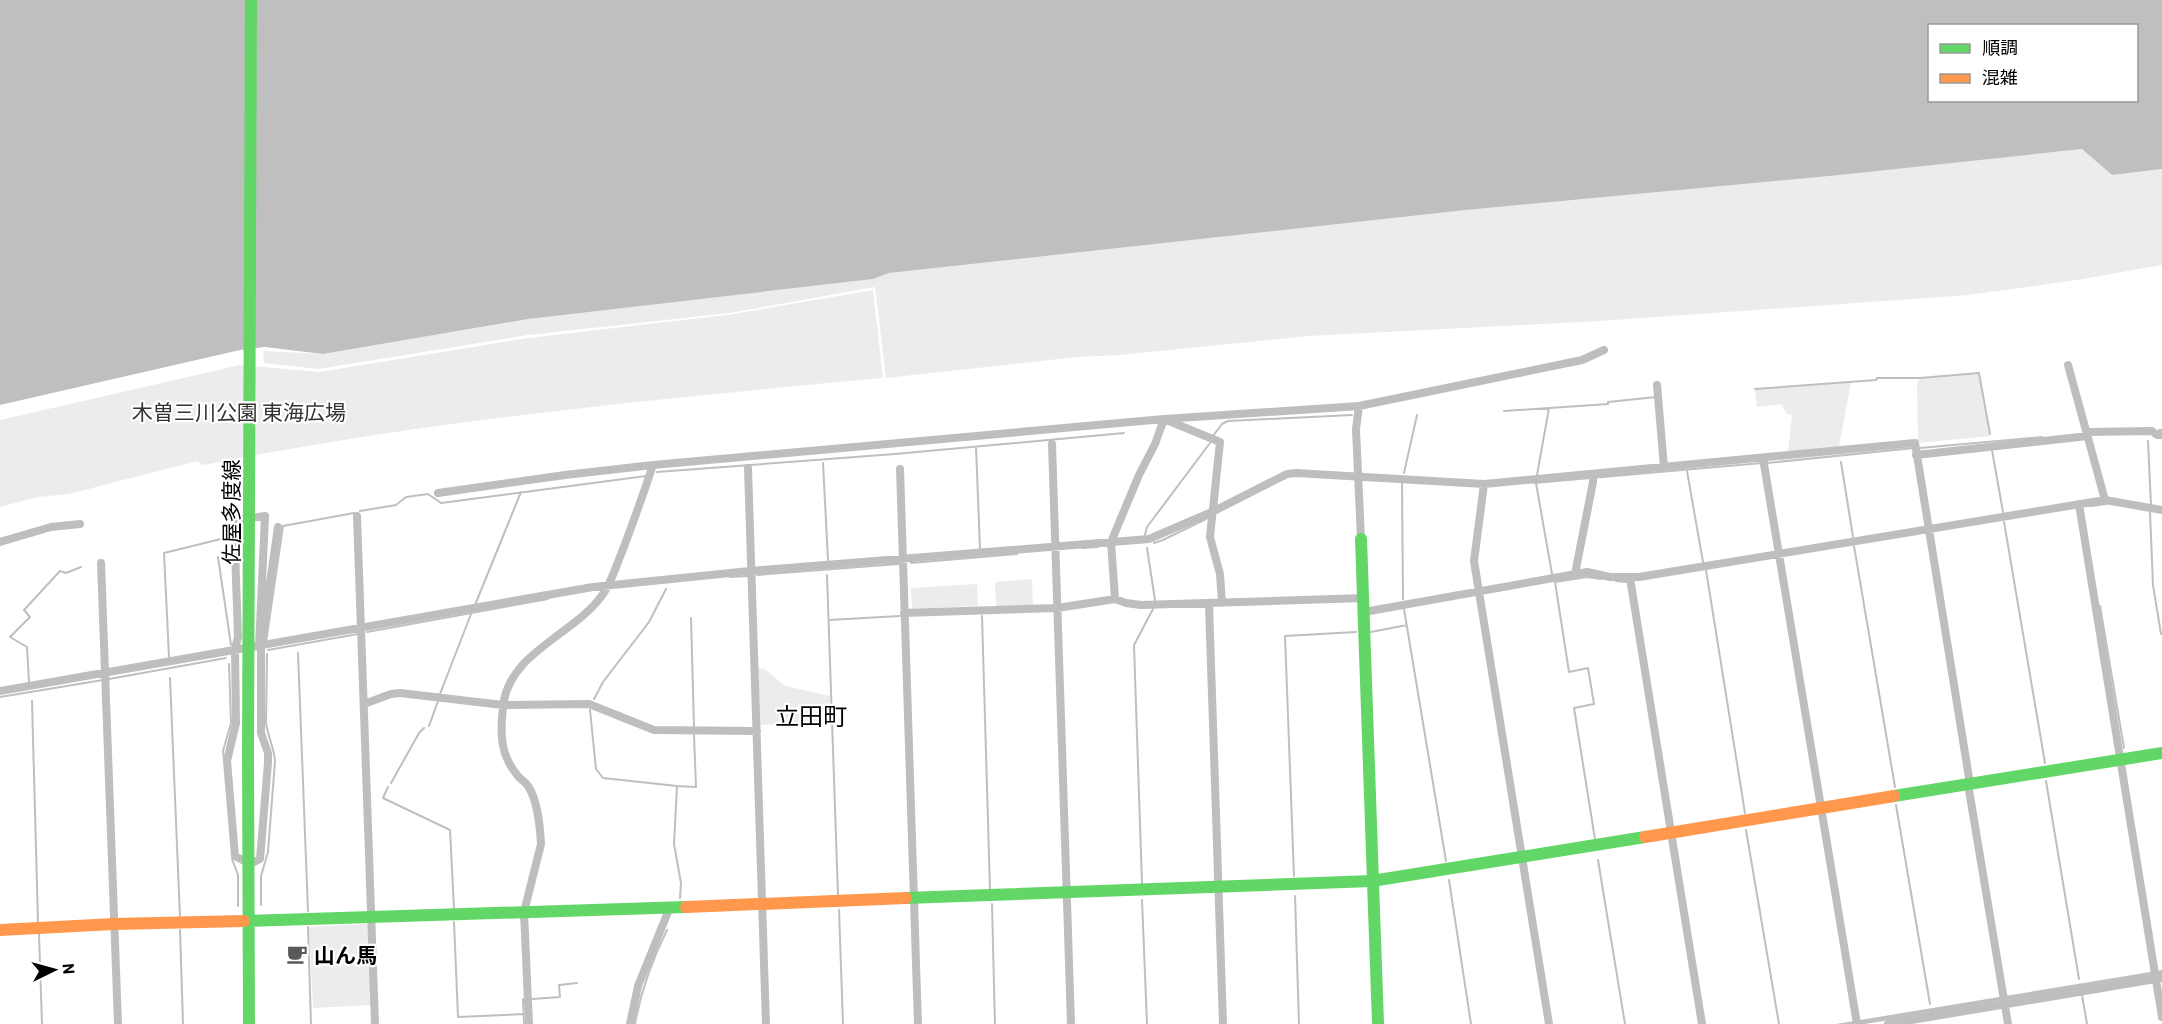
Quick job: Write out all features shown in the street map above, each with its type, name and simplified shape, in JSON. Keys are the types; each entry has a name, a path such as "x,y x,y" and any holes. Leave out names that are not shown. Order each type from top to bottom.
{"street":[{"name":"佐屋多度線","path":"249,1024 251,0"},
{"path":"438,493 652,465 1164,419 1359,406 1582,360 1604,350"},
{"path":"2068,365 2105,500"},
{"path":"1657,385 1664,467"},
{"path":"1359,406 1356,429 1378,1024"},
{"path":"1164,419 1221,442 1210,537 1220,574 1222,603"},
{"path":"1115,599 1111,542 1164,419"},
{"path":"1916,450 2087,434 2152,431 2157,435 2162,435"},
{"path":"0,691 608,586 750,571 1149,539 1214,511 1287,474 1309,472 1483,487 1593,478 1664,467 1763,461 1915,443 2008,1024"},
{"path":"1052,444 1071,1024"},
{"path":"1763,461 1856,1022"},
{"path":"529,1024 524,912 541,844 534,802 527,785 506,760 502,748 503,705 508,682 532,656 575,622 601,597 608,586 635,520 652,465"},
{"path":"748,468 766,1024"},
{"path":"900,469 918,1024"},
{"path":"1575,574 1593,478"},
{"path":"1483,487 1474,561 1549,1024"},
{"path":"1364,612 1587,572 1630,578 2105,500 2162,510"},
{"path":"2079,504 2162,1017"},
{"path":"265,516 260,646 261,733 268,753 268,763 260,859 250,864 235,856 227,761 236,723 235,649 238,637 234,520 265,516"},
{"path":"357,516 375,1024"},
{"path":"0,542 51,527 80,524"},
{"path":"260,646 278,527"},
{"path":"101,563 118,1024"},
{"path":"1630,578 1702,1024"},
{"path":"904,613 1057,608 1115,599 1141,605 1364,598"},
{"path":"1209,604 1223,1024"},
{"path":"364,704 400,693 503,705 590,704 654,730 757,731"},
{"path":"0,930 114,924 372,918 1372,881 2162,753"},
{"path":"630,1024 638,986 670,907"},
{"path":"1888,1024 2004,1000 2157,976"}],"green space":[{"path":"2083,149 2112,175 2162,169 2162,265 2077,280 1968,295 1600,321 1309,336 1077,357 886,378 875,287 730,313 528,335 318,369 264,363 263,351 323,354 527,319 873,279 889,273 1466,210"},
{"name":"木曽三川公園 東海広場","path":"873,290 883,378 542,412 373,435 204,465 197,461 69,494 38,497 0,507 0,420 240,365 320,372 528,338 727,315"},
{"path":"1979,373 1990,436 1918,443 1917,383 1920,378"},
{"path":"1851,382 1839,446 1788,452 1792,415 1787,414 1781,404 1757,407 1755,389"},
{"path":"1032,579 1033,605 996,607 995,582"},
{"path":"977,584 978,606 912,609 911,588"},
{"path":"757,668 765,669 785,686 830,696 830,722 760,725"},
{"path":"366,924 369,927 372,1005 313,1008 309,927"}],"shaded area":[{"path":"0,0 2162,0 2162,169 2112,175 2082,149 1839,175 1466,210 889,273 873,279 528,319 323,354 265,347 240,350 0,405"},
{"path":"2162,970 2162,975 1865,1024 1836,1024"}],"waterway":[{"path":"1755,389 1876,380 1877,378 1920,378 1979,373 1990,434"},
{"path":"1504,411 1608,404 1608,402 1656,397"},
{"path":"1537,475 1549,408"},
{"path":"1213,436 1222,424 1228,421 1352,415"},
{"path":"1404,473 1417,415"},
{"path":"657,472 895,454 1124,433"},
{"path":"1920,448 2042,437"},
{"path":"2148,441 2151,505"},
{"path":"1145,535 1147,527 1210,443"},
{"path":"976,447 980,549"},
{"path":"1767,463 1914,448"},
{"path":"1992,450 2003,512"},
{"path":"1841,462 1853,537"},
{"path":"823,463 828,560"},
{"path":"1534,483 1762,463"},
{"path":"1687,471 1703,562"},
{"path":"360,511 396,505 406,497 428,494 441,503 646,476"},
{"path":"1402,482 1403,599"},
{"path":"1536,483 1552,574"},
{"path":"475,605 521,492"},
{"path":"2091,506 2106,504"},
{"path":"2150,512 2153,585 2161,634"},
{"path":"266,642 283,526 354,513"},
{"path":"1154,543 1206,519"},
{"path":"2004,522 2045,763"},
{"path":"169,657 164,553 225,538"},
{"path":"1854,546 1895,787"},
{"path":"1082,548 1098,547"},
{"path":"1147,548 1155,600"},
{"path":"911,563 1017,554"},
{"path":"218,557 231,645"},
{"path":"757,575 898,564"},
{"path":"29,682 27,647 10,637 30,617 24,610 60,571 66,573 81,567"},
{"path":"1706,570 1745,813"},
{"path":"827,575 838,895"},
{"path":"730,577 748,576"},
{"path":"1595,839 1574,708 1594,704 1588,668 1569,672 1555,582 1587,577 1601,579"},
{"path":"1616,581 1626,582"},
{"path":"594,699 603,682 649,622 666,589"},
{"path":"367,632 548,599"},
{"path":"2100,606 2124,748"},
{"path":"1142,884 1134,645 1153,609"},
{"path":"1404,609 1446,861"},
{"path":"440,694 471,614"},
{"path":"829,620 900,616"},
{"path":"982,616 990,890"},
{"path":"691,618 694,727"},
{"path":"1371,632 1407,625"},
{"path":"1294,876 1285,636 1356,632"},
{"path":"268,650 358,634"},
{"path":"298,653 308,911"},
{"path":"261,905 261,876 268,852 275,761 266,723 267,654"},
{"path":"109,679 226,658"},
{"path":"224,760 223,751 231,723 229,664"},
{"path":"170,678 180,917"},
{"path":"0,697 103,680"},
{"path":"32,701 38,922"},
{"path":"429,726 438,701"},
{"path":"590,710 596,769 603,778 677,786 674,844 681,883 680,898"},
{"path":"391,783 424,728"},
{"path":"677,786 696,787 694,735"},
{"path":"2046,781 2079,979"},
{"path":"388,787 383,798 450,830 454,909"},
{"path":"1896,805 1930,1004"},
{"path":"1746,830 1779,1024"},
{"path":"232,859 238,875 238,906"},
{"path":"1598,860 1625,1024"},
{"path":"1449,880 1471,1024"},
{"path":"1295,896 1299,1024"},
{"path":"1142,900 1147,1024"},
{"path":"992,904 995,1024"},
{"path":"839,910 843,1024"},
{"path":"454,922 458,1017 524,1014"},
{"path":"308,927 311,1024"},
{"path":"180,930 183,1024"},
{"path":"635,1024 648,976 667,930"},
{"path":"39,934 42,1024"},
{"path":"532,999 560,997 559,985 577,983"},
{"path":"2082,995 2087,1024"},
{"path":"523,999 524,1024"}],"traffic: fast":[{"path":"248,752 251,0"},
{"path":"1361,539 1378,1024"},
{"path":"248,752 249,1024"},
{"path":"1894,796 2162,753"},
{"path":"906,898 1372,881 1645,837"},
{"path":"244,921 686,907"}],"traffic: slow":[{"path":"1645,837 1894,796"},
{"path":"686,907 906,898"},
{"path":"0,930 244,921"}],"place":[{"name":"山ん馬","path":"297,954"}],"district":[{"name":"立田町","path":"811,715"}]}
